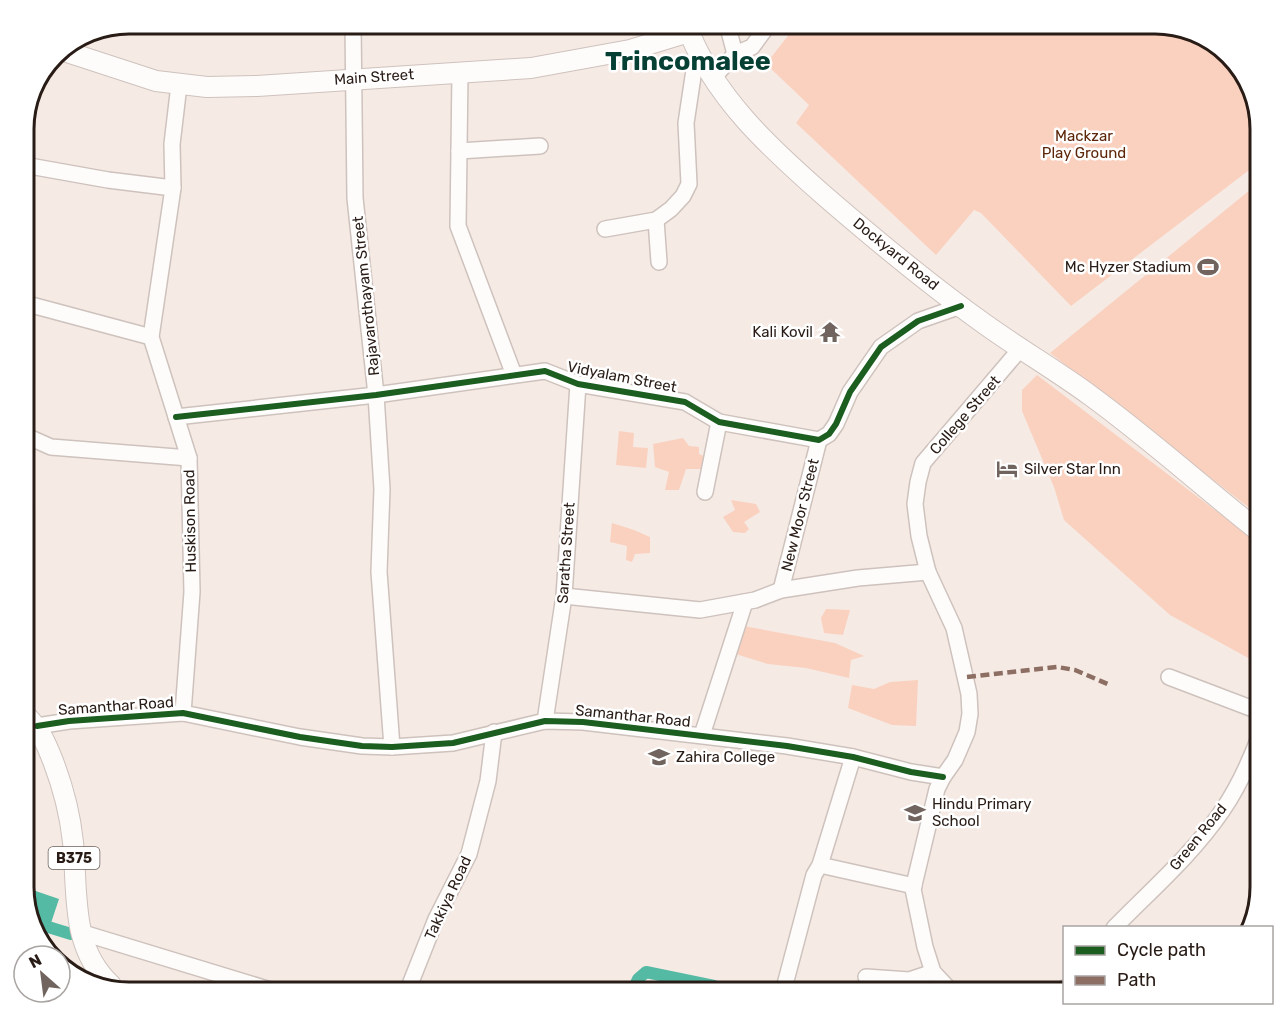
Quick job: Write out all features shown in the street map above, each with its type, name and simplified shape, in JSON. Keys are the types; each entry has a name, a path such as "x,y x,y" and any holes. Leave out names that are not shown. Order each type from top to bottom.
{"main road":[{"name":"Main Street","path":"72,54 132,75 179,85 257,86 531,68 630,50 690,35"},
{"name":"Dockyard Road","path":"690,35 713,78 756,132 793,168 857,223 961,306 1138,431 1250,523"},
{"name":"B375","path":"35,732 53,761 67,808 73,843 80,932 90,958 105,978"}],"street":[{"name":"Rajavarothayam Street","path":"353,34 355,198 376,395 382,489 379,572 392,747"},
{"path":"730,34 735,54"},
{"path":"713,78 735,54 752,46 761,34"},
{"path":"605,229 656,220 683,196 689,184 686,123 690,35"},
{"path":"460,72 458,226 514,375"},
{"name":"Huskison Road","path":"179,85 172,144 173,188 151,337 189,458 192,592 183,713"},
{"path":"459,151 540,146"},
{"path":"35,167 108,180 173,188"},
{"path":"656,220 659,262"},
{"path":"35,306 151,337"},
{"path":"819,440 829,434 836,424 850,392 881,347 918,321 961,306"},
{"name":"College Street","path":"933,972 913,890 933,805 943,777 955,760 967,732 970,714 969,694 954,628 928,573 919,536 915,504 923,463 1022,348"},
{"name":"Vidyalam Street","path":"177,417 376,395 545,371 578,384 686,402 719,423 819,440"},
{"name":"Saratha Street","path":"545,721 564,596 578,384"},
{"path":"705,492 719,423"},
{"path":"35,440 51,447 189,458"},
{"name":"New Moor Street","path":"781,590 819,440"},
{"path":"564,596 700,610 745,602 781,590 858,578 928,573"},
{"path":"702,735 745,602"},
{"path":"1169,677 1250,708"},
{"name":"Samanthar Road","path":"35,723 183,713 300,737 362,746 392,747 453,743 545,721 583,722 787,746 852,757 910,772 943,777"},
{"name":"Takkiya Road","path":"411,982 436,919 470,854 488,781 494,732"},
{"name":"Green Road","path":"1115,926 1187,854 1222,811 1250,756"},
{"path":"786,982 814,876 820,865 852,757"},
{"path":"820,865 914,886"},
{"path":"80,932 244,982"},
{"path":"866,977 909,980 933,972 942,982"}],"green space":[{"name":"Mackzar Play Ground","path":"789,34 1156,34 1174,36 1203,47 1218,58 1235,77 1249,111 1250,169 1071,306 981,213 974,210 936,255 796,123 809,105 766,64"},
{"name":"Mc Hyzer Stadium","path":"1250,190 1250,508 1050,353"},
{"path":"1037,375 1250,537 1250,659 1170,615 1064,520 1054,487 1022,411 1022,390"},
{"path":"619,431 634,433 633,447 648,448 646,468 616,465"},
{"path":"683,438 689,446 699,447 699,454 709,458 705,469 686,469 679,490 665,490 669,472 655,467 653,444"},
{"path":"731,500 756,504 760,512 744,522 749,529 745,533 733,532 723,517 735,510"},
{"path":"612,523 650,537 650,553 635,554 632,562 626,560 627,546 610,542"},
{"path":"826,609 850,610 843,635 824,633 821,618"},
{"path":"738,625 835,643 864,656 851,660 849,678 806,668 768,664 729,652"},
{"path":"918,680 916,726 892,725 848,708 852,685 874,689 890,682"}],"shaded area":[{"path":"35,891 59,899 50,926 42,924"}],"waterway":[{"path":"43,925 71,934"},
{"path":"637,982 646,972 695,982"}],"marked path":[{"path":"967,677 1057,667 1075,670 1110,685"}],"cycle path":[{"path":"176,417 376,395 545,371 578,384 685,402 719,422 819,440 829,434 836,424 850,392 881,347 918,321 961,306"},
{"path":"37,726 69,721 183,713 300,737 362,746 392,747 453,743 545,721 583,722 787,746 853,757 911,772 943,777"}],"place":[{"name":"Mc Hyzer Stadium","path":"1208,267"},
{"name":"Kali Kovil","path":"830,332"},
{"name":"Silver Star Inn","path":"1007,469"},
{"name":"Zahira College","path":"659,757"},
{"name":"Hindu Primary School","path":"915,813"}],"district":[{"name":"Trincomalee","path":"688,61"}]}
